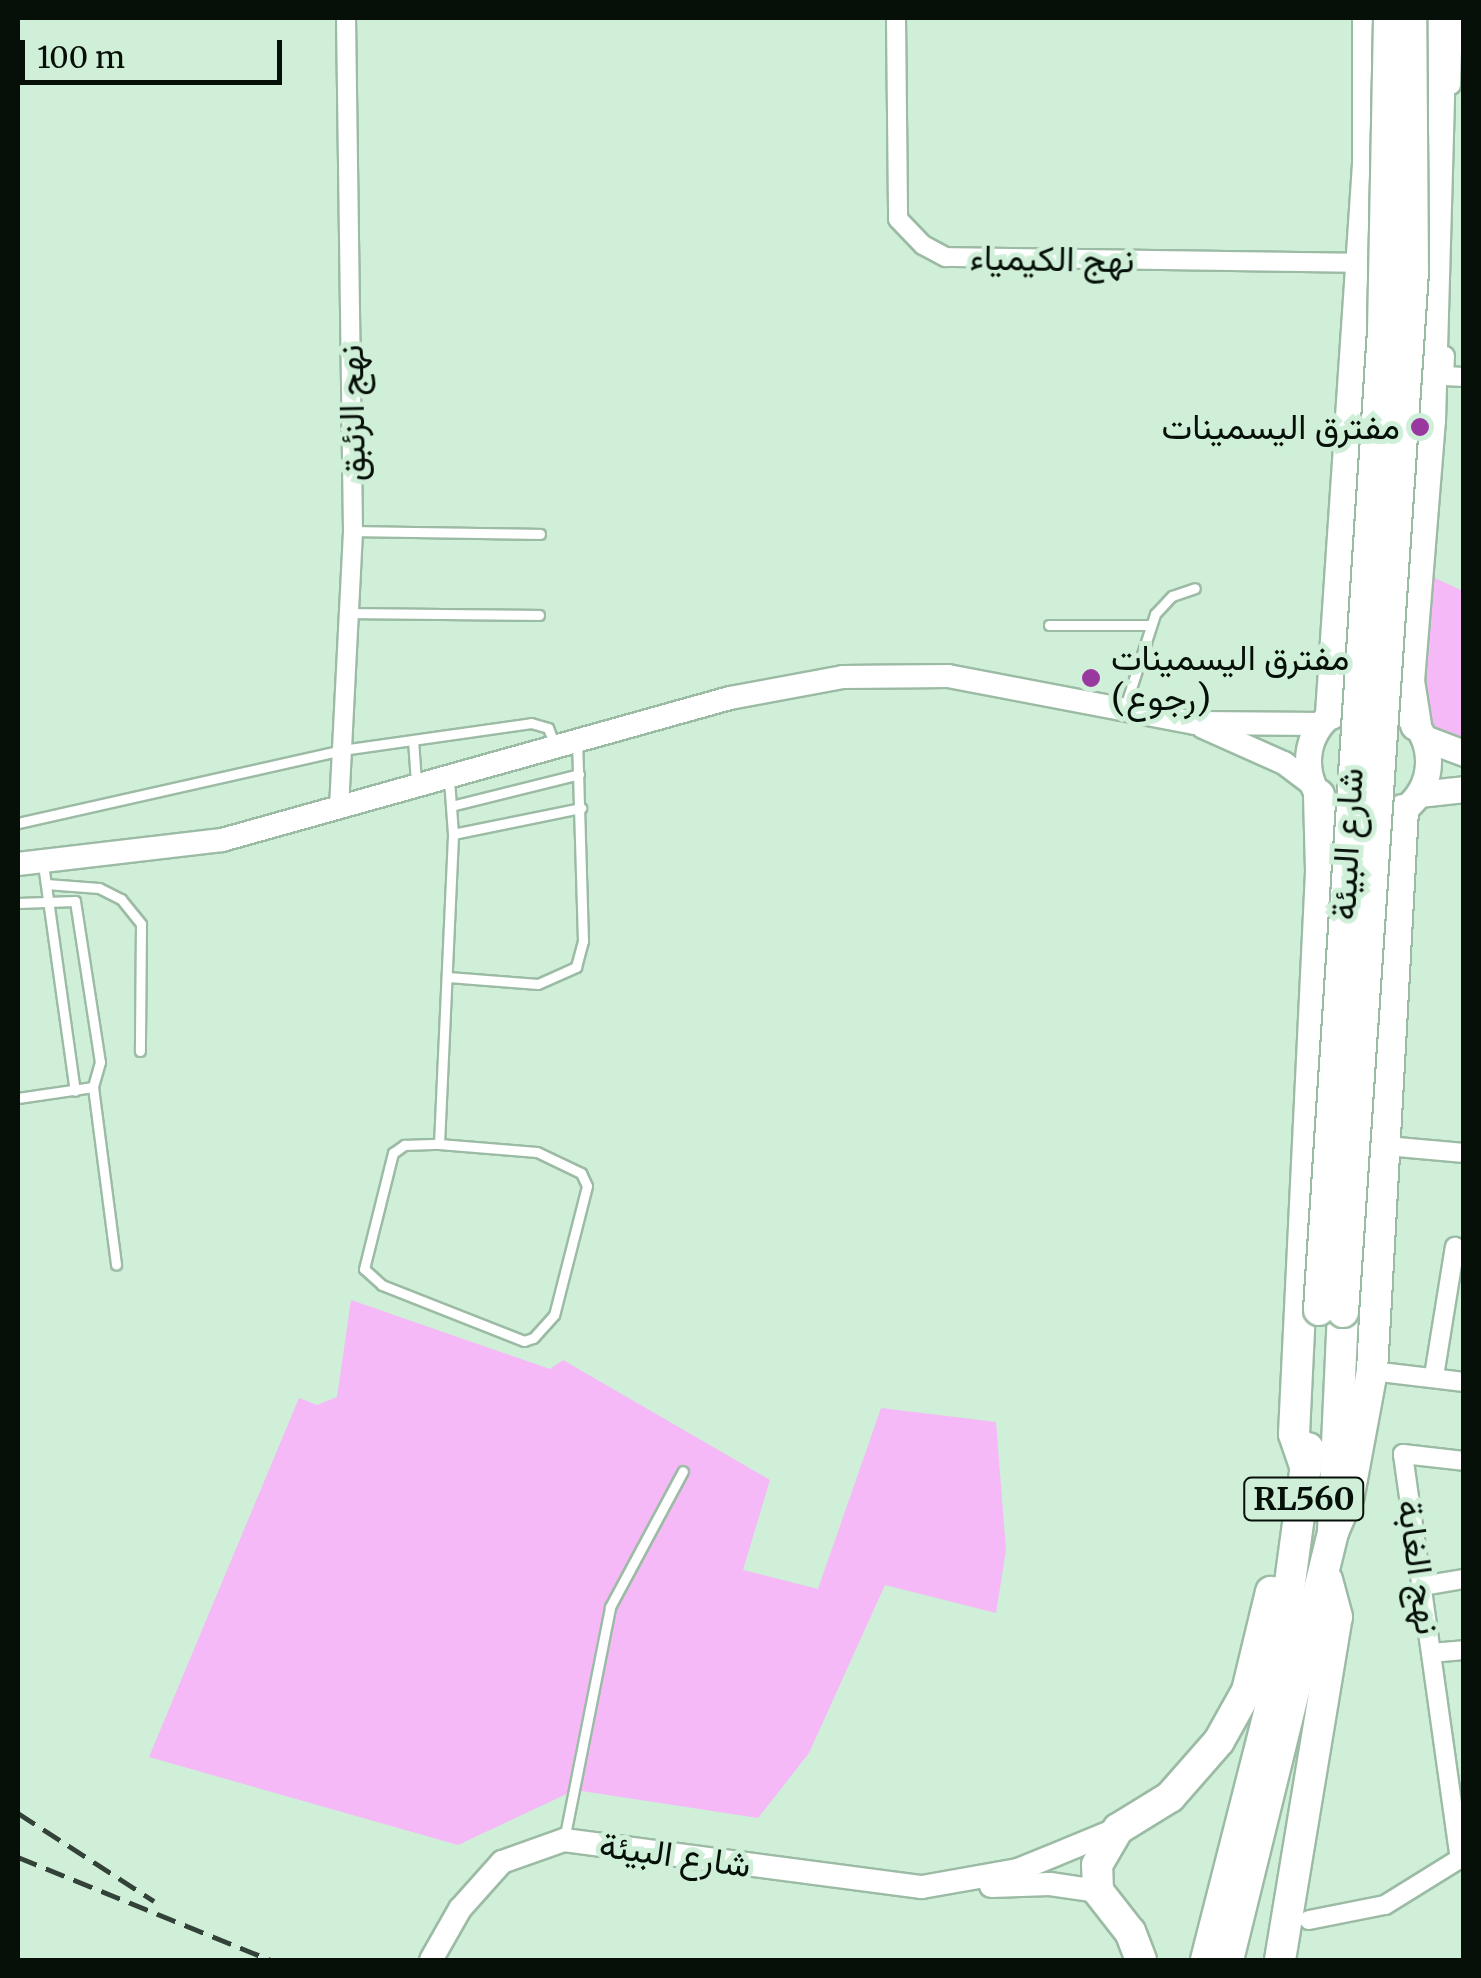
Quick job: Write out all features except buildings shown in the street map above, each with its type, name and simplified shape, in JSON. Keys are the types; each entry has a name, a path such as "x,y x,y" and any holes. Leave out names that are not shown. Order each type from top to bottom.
{"highway":[{"path":"1326,719 1362,263 1368,18"},
{"name":"شارع البيئة","path":"1288,1684 1325,1576 1333,1532 1331,1311 1385,296 1390,18"},
{"name":"RL560","path":"1228,1960 1288,1684 1306,1479 1331,1311 1412,273 1411,18"},
{"path":"1420,732 1409,681 1430,421 1439,95 1434,18"},
{"path":"1141,1960 1130,1932 1098,1892 1097,1864 1118,1830 1170,1797 1219,1742 1259,1652 1280,1532 1306,1479 1294,1434 1321,871 1316,790"},
{"path":"1333,1532 1349,1494 1372,1371 1411,802"},
{"path":"1280,1960 1338,1617 1325,1576"},
{"name":"RL560","path":"1206,1960 1288,1684"}],"main road":[{"path":"18,864 44,872 222,840 730,698 843,678 948,676 1195,723 1326,719 1348,705 1385,704 1420,732 1464,753"},
{"path":"1316,790 1309,753 1326,719"},
{"path":"1195,723 1284,763 1348,818 1386,819 1411,802 1464,789"},
{"path":"1411,802 1428,757 1420,732"},
{"path":"973,1882 1118,1830"},
{"name":"شارع البيئة","path":"431,1960 460,1909 502,1862 564,1840 922,1886 973,1882"},
{"path":"973,1882 1098,1892"}],"street":[{"name":"نهج الزئبق","path":"340,808 354,532 346,18"},
{"name":"نهج الكيمياء","path":"896,18 898,219 906,233 934,251 946,257 1362,263"},
{"path":"1453,18 1454,377"},
{"path":"1387,1146 1464,1154"},
{"path":"1434,1376 1455,1247"},
{"path":"1372,1371 1464,1382"},
{"name":"نهج الغابة","path":"1462,1858 1404,1453 1464,1461"},
{"path":"1422,1586 1464,1579"},
{"path":"1431,1653 1464,1650"},
{"path":"1309,1920 1384,1905 1462,1858"}],"lane":[{"path":"354,532 540,534"},
{"path":"1124,710 1149,626 1172,596 1195,588"},
{"path":"347,613 539,615"},
{"path":"1049,625 1149,626"},
{"path":"18,823 342,750 542,723 566,743 579,774 583,942 576,967 538,984 448,977"},
{"path":"412,740 416,788"},
{"path":"451,806 579,774"},
{"path":"439,1144 453,834 449,779"},
{"path":"453,834 581,808"},
{"path":"75,1092 44,872 100,888 121,899 141,924 140,1051"},
{"path":"18,903 68,897 80,910 100,1062 93,1088 116,1265"},
{"path":"18,1098 93,1088"},
{"path":"439,1144 537,1152 581,1173 587,1186 554,1315 532,1338 524,1341 382,1285 364,1269 393,1153 404,1145 439,1144"},
{"path":"564,1840 610,1607 683,1472"}],"shaded area":[{"path":"1413,568 1463,591 1463,740 1439,734 1418,713"},
{"path":"351,1300 550,1369 563,1360 770,1480 743,1570 818,1589 881,1408 996,1422 1006,1550 996,1613 885,1585 809,1753 758,1818 575,1790 458,1845 149,1757 299,1398 317,1405 337,1397"}],"railway":[{"path":"18,1813 154,1901"},
{"path":"18,1857 271,1960"}],"place":[{"name":"مفترق اليسمينات","path":"1420,427"},
{"name":"مفترق اليسمينات (رجوع)","path":"1091,678"}]}
